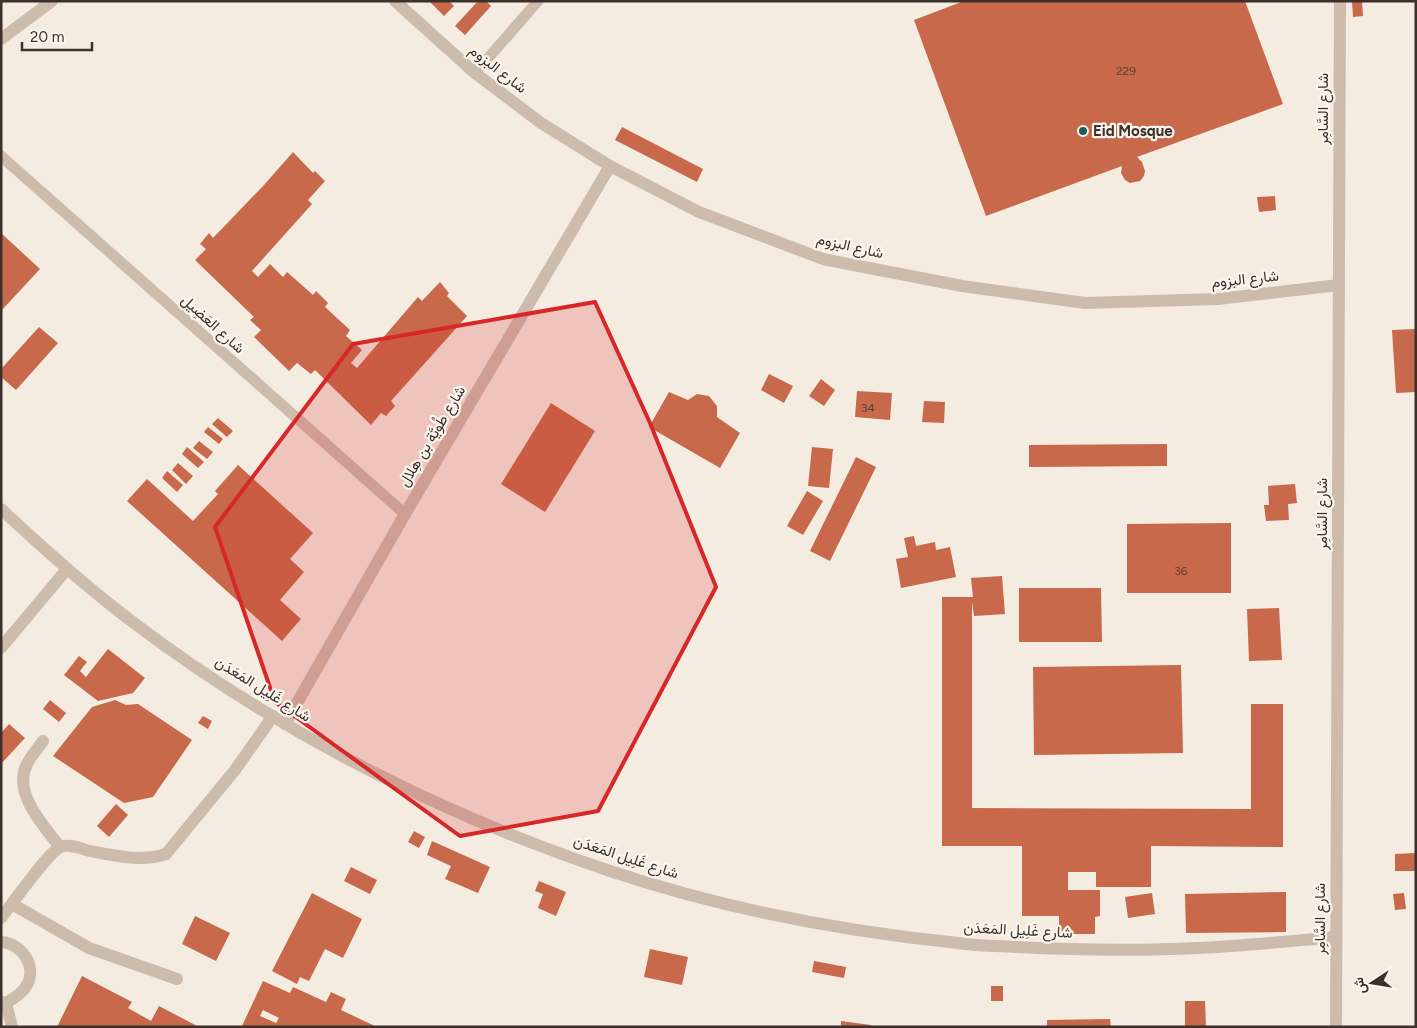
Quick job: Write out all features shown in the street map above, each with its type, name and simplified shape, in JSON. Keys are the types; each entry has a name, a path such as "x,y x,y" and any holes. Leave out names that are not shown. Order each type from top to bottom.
{"street":[{"path":"1,39 52,1"},
{"name":"شارع البزوم","path":"395,1 475,73 541,123 610,166 699,212 823,259 962,286 1085,303 1218,299 1339,285"},
{"name":"شارع السَّامِر","path":"1336,1027 1340,1"},
{"name":"شارع طُويَّة بن هِلال","path":"284,724 610,166"},
{"name":"شارع غَلِيل المَعَدَن","path":"1,510 67,569 134,623 208,675 284,724 390,781 499,830 602,868 726,904 843,928 961,944 1080,950 1199,948 1336,937"},
{"path":"1,648 67,569"},
{"path":"1,918 43,863 60,847 71,845 88,851 134,858 156,858 166,854 235,770 272,716"},
{"path":"43,741 26,765 23,782 28,805 60,847"},
{"path":"12,904 89,948 177,979"},
{"path":"1,942 14,944 27,956 30,973 26,987 16,996 4,1002 12,1027"}],"lane":[{"path":"475,73 538,1"},
{"name":"شارع العَضِيل","path":"1,156 405,514"}],"highlighted area":[{"path":"595,302 650,423 716,587 598,811 460,836 275,702 215,527 353,344"}],"building":[{"path":"429,1 449,1 454,6 444,16"},
{"path":"478,1 486,1 491,6 465,35 455,26"},
{"name":"Eid Mosque","path":"964,1 1245,1 1283,104 1137,157 1142,162 1145,171 1140,181 1130,183 1125,180 1121,173 1122,166 986,216 914,20"},
{"path":"1352,1 1362,1 1363,16 1353,17"},
{"path":"622,127 703,169 697,182 615,140"},
{"path":"293,152 313,173 315,171 325,181 308,200 312,204 252,271 258,277 270,264 283,277 287,272 313,295 316,291 328,303 325,307 350,330 346,336 362,350 351,363 357,368 418,297 422,301 440,282 449,293 447,296 467,316 391,401 395,406 386,416 381,413 371,425 315,370 311,374 297,363 289,371 254,337 261,330 250,320 254,317 195,260 206,249 200,244 209,233 213,238"},
{"path":"1275,196 1276,210 1259,212 1257,197"},
{"path":"1,233 40,269 1,311"},
{"path":"39,327 58,343 16,390 1,377 1,369"},
{"path":"1416,329 1416,392 1396,393 1392,330"},
{"path":"769,374 793,386 784,403 761,390"},
{"path":"821,379 835,390 824,406 809,396"},
{"path":"857,391 892,393 890,420 855,417"},
{"path":"669,392 688,400 697,394 709,396 717,406 717,417 740,433 720,468 649,427"},
{"path":"924,401 945,402 944,423 922,422"},
{"path":"551,403 595,431 545,512 501,484"},
{"path":"218,418 233,431 227,437 212,424"},
{"path":"208,427 223,439 219,444 204,432"},
{"path":"199,441 213,452 207,459 193,448"},
{"path":"1167,444 1167,466 1029,467 1029,445"},
{"path":"187,447 204,462 198,468 182,454"},
{"path":"812,447 833,449 829,488 808,486"},
{"path":"856,457 876,467 830,561 810,551"},
{"path":"178,463 193,476 186,484 172,470"},
{"path":"238,465 313,533 290,559 304,572 280,600 301,619 282,641 127,501 147,479 193,521 218,494 215,491"},
{"path":"167,471 183,485 177,492 162,478"},
{"path":"1295,484 1297,503 1288,504 1289,520 1266,521 1264,505 1269,505 1268,486"},
{"path":"807,491 823,501 803,535 787,526"},
{"path":"1231,523 1231,593 1127,593 1127,524"},
{"path":"914,536 916,546 935,542 936,550 950,547 956,577 901,588 896,559 908,557 904,538"},
{"path":"1002,576 1005,614 974,616 972,602 972,808 1251,809 1251,704 1283,704 1283,847 1151,846 1151,887 1096,887 1096,872 1068,872 1068,890 1100,890 1100,916 1095,917 1095,934 1059,934 1059,916 1022,916 1022,846 942,846 942,597 973,597 971,578"},
{"path":"1019,588 1101,588 1102,642 1019,642"},
{"path":"1279,608 1282,660 1249,661 1247,609"},
{"path":"108,649 145,678 133,693 98,701 64,675 79,656 87,662 80,671 86,677"},
{"path":"1181,665 1183,753 1034,755 1033,667"},
{"path":"50,700 66,713 59,722 43,709"},
{"path":"115,700 126,705 138,704 192,740 153,797 124,803 53,756 92,707"},
{"path":"203,716 212,721 208,729 198,723"},
{"path":"9,724 25,738 1,764 1,733"},
{"path":"116,804 128,815 109,837 97,826"},
{"path":"414,831 425,837 419,848 408,842"},
{"path":"432,841 490,867 478,893 445,879 451,866 427,855"},
{"path":"1416,853 1416,871 1395,871 1395,854"},
{"path":"351,867 377,880 370,894 344,881"},
{"path":"539,881 566,892 556,916 538,908 543,894 535,891"},
{"path":"1286,892 1286,932 1186,933 1185,894"},
{"path":"312,893 362,919 343,958 325,949 309,981 300,977 297,984 272,971"},
{"path":"1152,893 1155,914 1128,918 1125,897"},
{"path":"1404,893 1406,909 1395,910 1393,894"},
{"path":"195,916 230,933 216,961 182,944"},
{"path":"650,949 688,957 682,985 644,977"},
{"path":"814,961 846,967 844,978 812,972"},
{"path":"82,976 132,1002 128,1008 151,1021 159,1006 199,1027 57,1027"},
{"path":"263,981 290,993 293,987 326,1002 331,992 346,999 341,1010 377,1027 244,1027 242,1026","holes":["263,1010 279,1018 276,1023 260,1016"]},
{"path":"991,986 1003,986 1003,1001 991,1001"},
{"path":"1185,1001 1205,1001 1206,1027 1185,1027"},
{"path":"1110,1019 1111,1027 1047,1027 1047,1020"},
{"path":"841,1021 871,1025 871,1027 841,1027"}],"place":[{"name":"Eid Mosque","path":"1083,131"}]}
